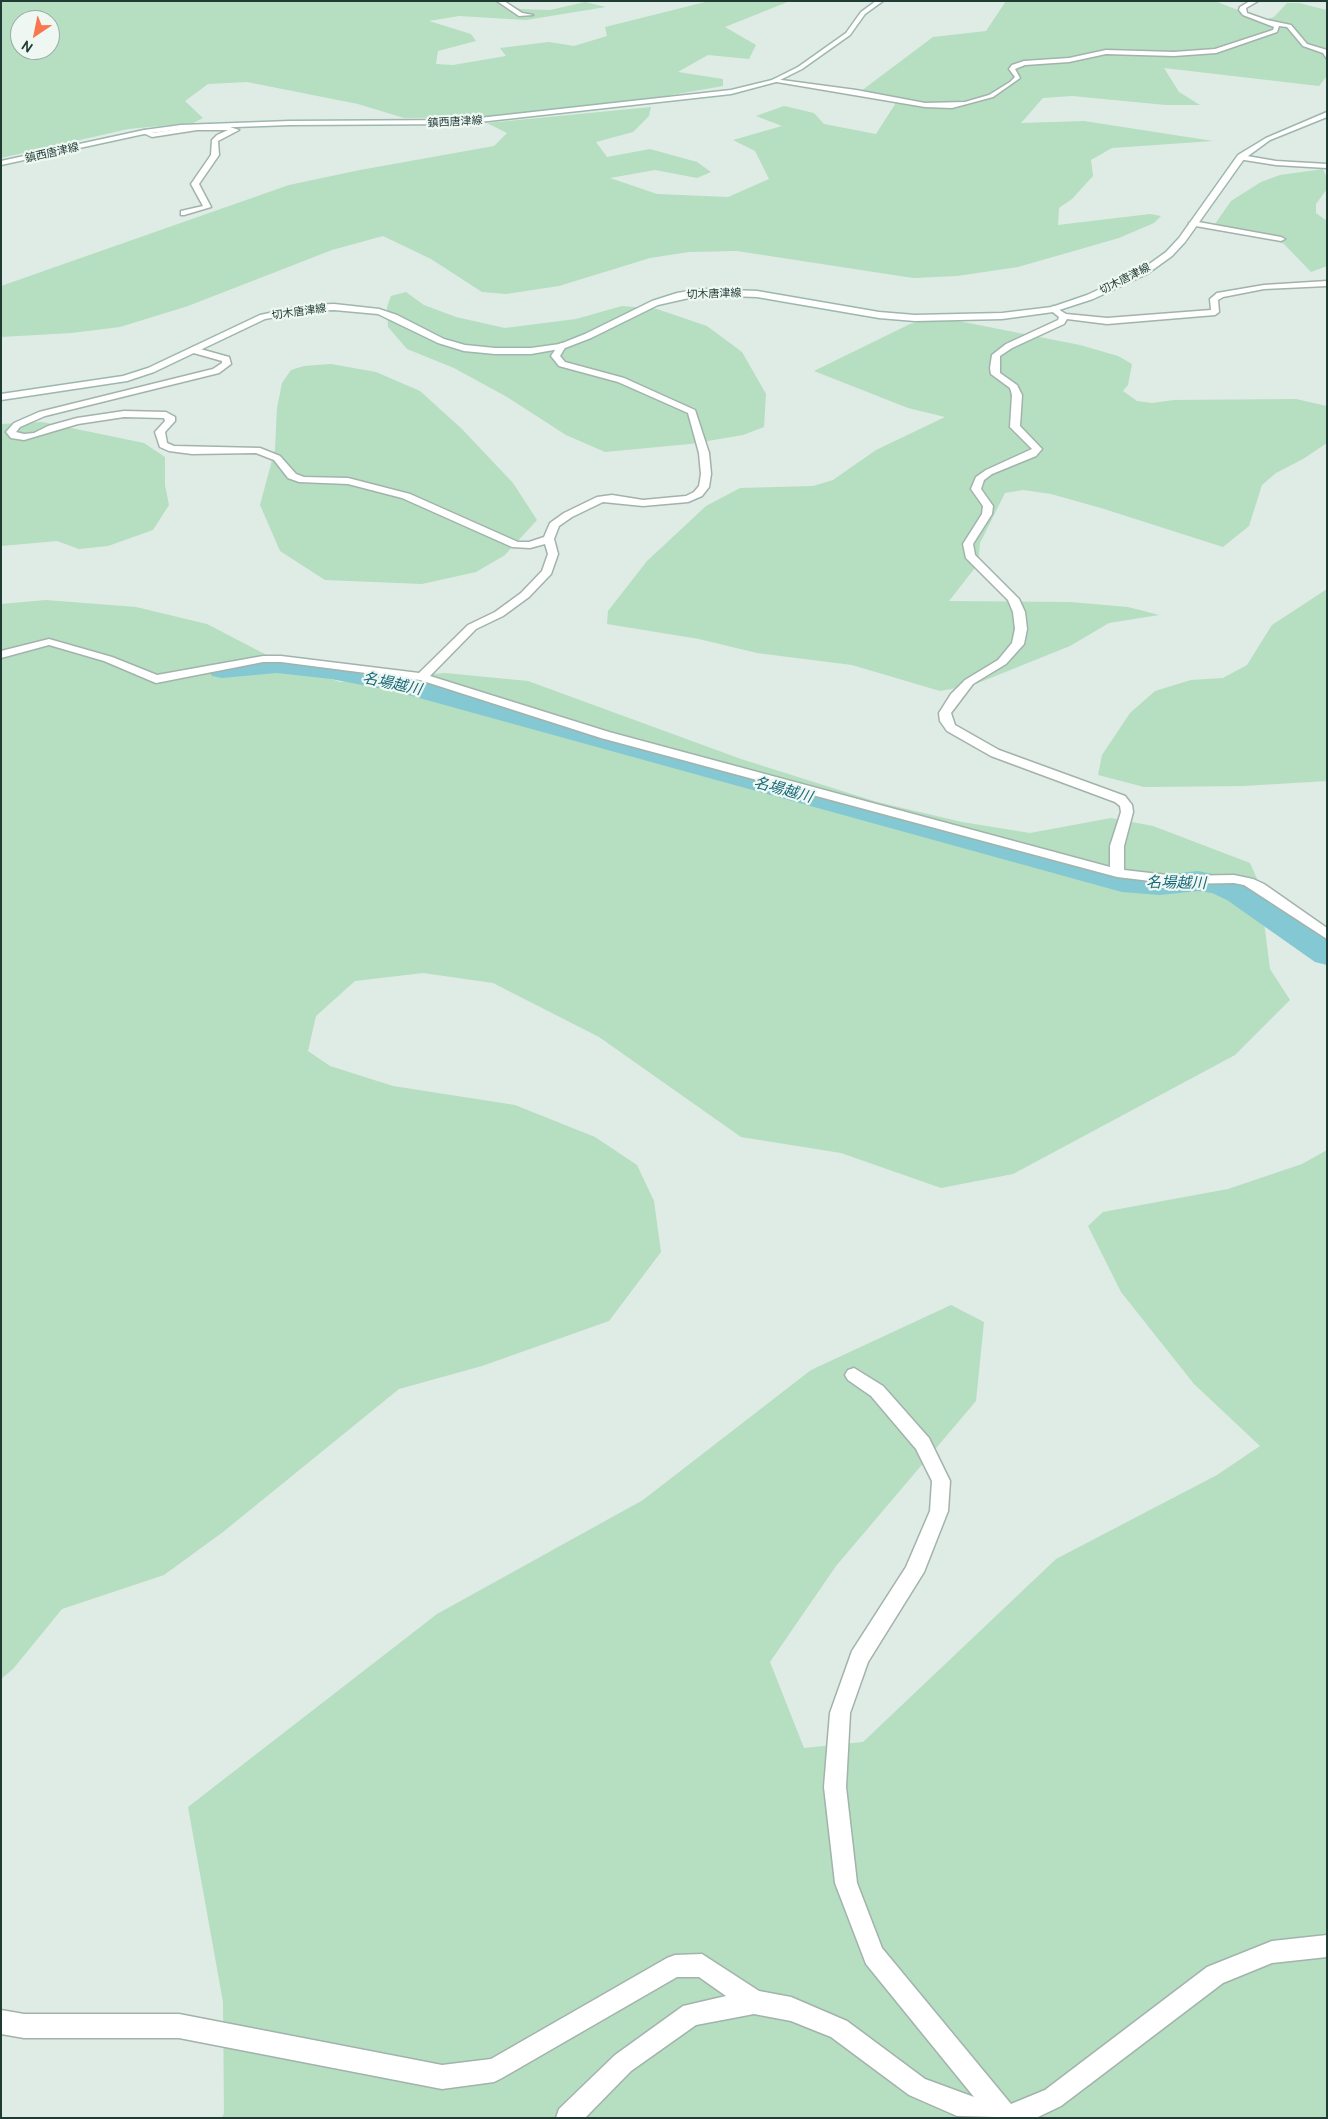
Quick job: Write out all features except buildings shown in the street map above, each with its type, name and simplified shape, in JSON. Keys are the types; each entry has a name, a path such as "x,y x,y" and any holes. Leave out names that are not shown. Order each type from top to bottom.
{"street":[{"path":"500,1 521,15 530,15"},
{"name":"鎮西唐津線","path":"1,163 144,132 181,127 282,123 461,122 704,96 774,81 800,68 848,34 863,13 880,1"},
{"path":"1255,1 1243,7 1242,10 1245,14 1267,22 1289,26 1305,45 1326,52 1327,57"},
{"path":"774,81 856,92 925,105 952,106 966,104 998,92 1018,76 1012,69 1014,66 1024,63 1069,60 1106,52 1174,54 1216,51 1277,28 1267,22"},
{"name":"切木唐津線","path":"1,397 124,379 193,350 263,317 308,308 334,307 379,312 394,317 441,341 464,348 495,352 531,351 562,346 588,336 655,303 677,296 702,292 757,294 879,315 915,318 1002,316 1053,309 1090,297 1144,272 1169,254 1194,223 1241,157 1268,139 1327,114"},
{"path":"144,132 152,135 205,128 236,130 219,136 214,141 215,155 195,184 207,207 184,213"},
{"path":"1241,157 1276,163 1327,166"},
{"path":"1194,223 1281,239"},
{"path":"1053,309 1064,316 1107,321 1215,312 1214,299 1220,294 1264,287 1290,287 1327,282"},
{"path":"1064,316 1061,322 1051,328 1009,346 996,355 994,368 996,374 1014,387 1017,395 1015,427 1037,449 1033,454 989,472 980,479 976,489 988,506 988,514 968,544 970,556 1013,599 1019,612 1022,629 1018,644 1012,653 969,682 954,698 945,713 946,721 952,728 995,753 1120,799 1126,805 1127,812 1117,846 1117,873"},
{"path":"422,677 472,627 500,614 525,595 547,572 553,554 549,539 554,525 568,515 601,499 612,498 643,502 688,499 698,494 704,487 706,474 704,453 692,412 685,407 621,380 562,364 555,356 562,346"},
{"path":"193,350 226,359 226,364 216,371 198,376 42,414 17,426 11,432 14,436 24,437 36,435 51,428 77,421 124,414 166,415 170,417 170,421 160,432 163,445 172,449 192,451 258,450 277,458 292,476 303,480 348,481 406,496 516,544 530,545 549,539"},
{"path":"1,655 49,642 108,659 156,679 262,659 281,659 422,677 605,735 1117,873 1176,880 1234,879 1248,882 1259,887 1327,935"},
{"path":"854,1376 877,1391 923,1444 941,1481 939,1511 914,1572 859,1658 840,1713 835,1788 846,1883 874,1956 1007,2118"},
{"path":"568,2118 623,2063 691,2014 754,2002 791,2009 839,2029 917,2087 956,2104 1007,2118 1053,2098 1215,1974 1272,1952 1327,1946"},
{"path":"1,2022 24,2026 179,2026 442,2077 494,2070 675,1966 702,1965 754,2002"}],"green space":[{"path":"1,1 501,1 520,9 550,10 585,2 606,7 526,20 459,16 429,21 471,34 476,41 438,51 436,64 453,65 506,56 500,48 549,42 574,46 607,36 605,27 709,1 790,1 725,27 756,45 749,59 708,55 678,72 723,79 723,86 643,100 483,117 404,118 358,104 247,82 208,84 185,101 203,118 193,123 128,129 1,158"},
{"path":"1006,1 1215,1 1263,20 1274,17 1287,3 1299,3 1327,10 1327,76 1319,86 1164,68 1179,92 1200,105 1166,105 1072,96 1043,98 1021,123 1084,121 1213,141 1112,148 1091,160 1093,176 1072,199 1059,208 1058,225 1150,214 1161,216 1154,223 1119,238 1018,267 957,276 913,278 737,251 689,252 650,258 559,286 506,294 482,292 431,259 383,236 332,250 188,306 120,327 71,333 1,337 1,286 289,185 494,146 507,133 487,123 651,107 649,116 633,132 596,142 607,157 650,149 697,162 711,172 697,178 655,170 610,178 657,194 728,197 769,179 755,151 733,140 782,126 756,116 784,106 814,113 824,124 876,134 899,98 861,91 933,37 986,31"},
{"path":"1323,169 1327,178 1327,189 1316,204 1316,213 1327,221 1327,266 1311,272 1284,244 1270,238 1215,224 1231,201 1261,182 1280,175"},
{"path":"406,292 424,305 456,317 505,328 576,319 622,306 657,309 707,326 742,352 766,394 764,427 743,435 690,444 605,452 566,435 507,397 454,368 407,349 388,327 387,307 391,296"},
{"path":"938,317 1080,345 1118,356 1132,364 1128,385 1123,391 1137,401 1152,403 1174,400 1296,399 1327,406 1327,443 1303,459 1276,473 1262,485 1249,526 1223,547 1051,494 1023,490 1005,493 980,543 978,564 949,601 1070,602 1128,607 1159,615 1109,623 1070,646 973,685 940,691 852,665 757,653 699,639 607,624 608,611 647,561 706,506 740,488 813,486 833,480 876,450 945,417 908,408 814,371 910,324"},
{"path":"331,364 376,372 420,391 462,429 513,483 537,520 505,555 476,572 422,584 325,580 280,551 260,505 275,449 277,408 282,383 291,370 304,366"},
{"path":"42,422 144,443 165,457 165,485 169,505 153,530 108,546 79,549 57,541 1,546 1,424"},
{"path":"1327,589 1327,781 1243,786 1144,787 1098,775 1102,755 1130,713 1155,691 1191,680 1223,678 1247,665 1272,625"},
{"path":"46,600 136,607 207,624 278,661 340,682 445,673 528,681 741,759 877,802 962,822 1030,833 1111,818 1153,826 1250,863 1259,883 1270,969 1290,1000 1235,1055 1013,1174 941,1188 841,1153 741,1137 599,1037 493,983 423,973 355,981 316,1016 308,1051 330,1066 393,1086 515,1105 595,1137 637,1165 654,1201 661,1252 609,1321 482,1366 399,1389 223,1532 164,1575 62,1609 13,1669 1,1679 1,604"},
{"path":"1327,1150 1327,2118 222,2118 224,2113 223,2002 188,1807 437,1614 643,1500 811,1370 951,1305 984,1322 976,1401 836,1566 770,1662 804,1748 863,1742 1056,1559 1217,1475 1260,1446 1194,1384 1121,1292 1088,1226 1103,1212 1228,1189 1302,1164"}],"waterway":[{"name":"名場越川","path":"222,670 277,665 331,671 397,683 1122,882 1160,885 1198,881 1220,885 1238,893 1327,954"}]}
